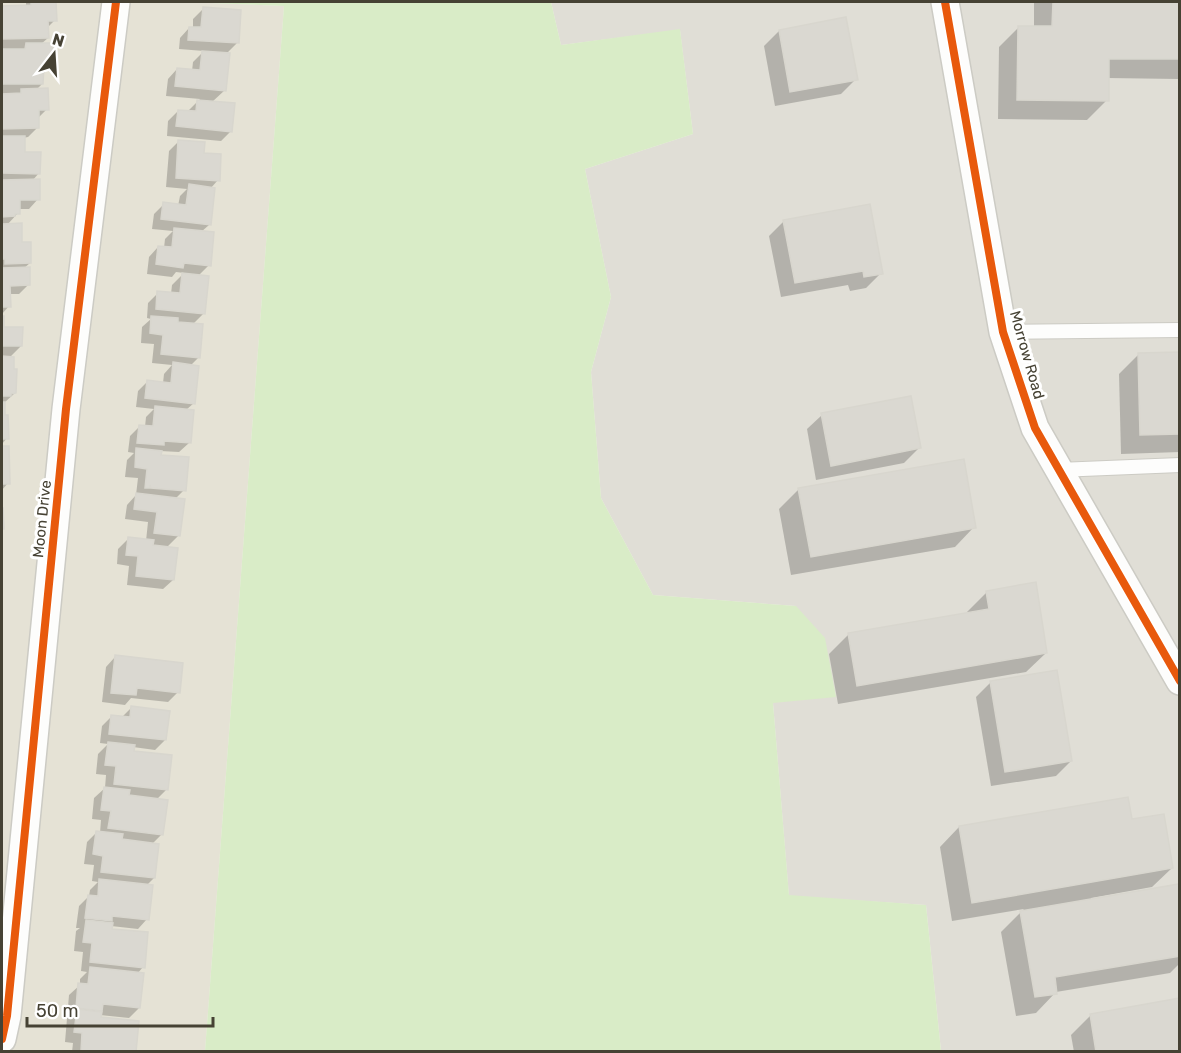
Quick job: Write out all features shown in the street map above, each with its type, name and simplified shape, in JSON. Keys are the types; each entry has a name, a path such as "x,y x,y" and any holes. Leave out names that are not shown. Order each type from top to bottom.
{"street":[{"name":"Moon Drive","path":"2,1039 7,1016 66,409 116,2"},
{"name":"Morrow Road","path":"945,2 1003,332 1035,428 1179,681"}],"lane":[{"path":"1003,332 1179,330"},
{"path":"1058,470 1179,465"}],"shaded area":[{"path":"2,2 185,2 284,6 205,1051 2,1052"},
{"path":"551,2 1179,2 1179,1051 941,1051 926,905 789,896 773,703 796,606 653,595 601,498 591,372 611,297 585,169 693,134 680,30 561,45"}],"green space":[{"path":"185,2 551,2 561,45 680,29 693,134 585,169 611,297 591,372 601,498 653,595 796,606 825,638 836,697 773,703 789,895 926,905 941,1051 205,1051 284,6"}],"building":[{"path":"31,2 56,2 57,21 48,21 49,38 2,39 2,6 31,5"},
{"path":"1053,2 1180,2 1180,59 1109,59 1109,101 1017,100 1018,26 1052,26"},
{"path":"203,7 241,10 239,43 188,40 189,27 201,27"},
{"path":"846,17 858,80 790,92 779,30"},
{"path":"26,43 53,43 53,65 44,65 43,84 2,84 2,49 25,49"},
{"path":"202,51 230,53 226,91 175,86 177,68 200,70"},
{"path":"48,88 49,110 39,110 39,128 2,129 2,94 21,93 21,89"},
{"path":"197,100 235,103 232,132 176,126 178,110 196,111"},
{"path":"2,136 25,136 25,152 41,152 40,174 2,173"},
{"path":"178,140 205,142 204,153 221,154 220,181 176,178"},
{"path":"40,179 40,200 20,200 20,214 2,217 2,180"},
{"path":"189,184 215,188 211,225 161,219 163,202 186,205"},
{"path":"870,204 883,274 864,277 863,271 795,283 783,220"},
{"path":"22,223 22,242 31,242 31,263 5,264 5,259 2,259 2,224"},
{"path":"174,228 214,232 211,266 184,263 183,268 156,264 158,246 172,247"},
{"path":"30,267 30,285 10,286 11,307 2,307 2,268"},
{"path":"182,273 209,276 205,314 156,309 157,291 180,293"},
{"path":"2,316 4,316 4,327 23,327 22,346 2,346"},
{"path":"151,316 178,318 178,322 203,324 200,358 161,354 163,335 150,333"},
{"path":"1180,352 1180,434 1140,435 1138,353"},
{"path":"2,356 14,357 14,369 17,369 16,393 11,396 2,396"},
{"path":"173,362 199,366 195,404 145,398 147,380 171,383"},
{"path":"911,396 921,448 831,466 821,413"},
{"path":"2,402 5,402 5,415 8,415 9,439 2,439"},
{"path":"155,406 194,410 191,443 164,441 164,445 137,443 139,425 153,426"},
{"path":"2,446 9,446 10,484 2,484"},
{"path":"136,448 162,451 161,455 189,457 186,491 151,488 150,485 150,488 145,488 147,469 135,467"},
{"path":"964,459 976,528 811,557 798,488"},
{"path":"136,493 185,499 180,536 154,533 157,512 134,509"},
{"path":"3,508 4,529 2,529"},
{"path":"128,537 154,540 153,545 178,548 174,580 136,576 138,556 126,555"},
{"path":"1036,582 1047,653 857,686 848,633 989,609 986,591"},
{"path":"115,655 183,663 180,693 137,688 136,695 111,693"},
{"path":"1057,670 1072,761 1005,772 990,681"},
{"path":"131,706 170,711 166,740 109,734 111,715 130,717"},
{"path":"108,742 135,745 134,751 172,755 168,790 114,784 116,766 105,765"},
{"path":"104,787 130,790 129,795 168,800 163,835 108,828 111,811 101,810"},
{"path":"1128,797 1132,819 1164,814 1173,868 972,903 959,826"},
{"path":"96,831 123,834 122,839 159,844 155,878 101,872 103,856 93,854"},
{"path":"99,879 153,885 149,920 112,916 112,921 85,918 88,895 98,896"},
{"path":"1179,884 1180,956 1055,977 1057,994 1035,997 1020,911"},
{"path":"86,920 113,923 112,929 148,932 145,968 90,962 92,943 83,942"},
{"path":"90,967 144,973 140,1008 103,1004 102,1011 76,1008 78,983 88,984"},
{"path":"1180,998 1180,1052 1096,1052 1090,1014"},
{"path":"77,1009 102,1012 101,1017 139,1021 136,1052 81,1051 82,1033 74,1032"}],"cycle path":[{"path":"2,1039 7,1016 66,409 116,2"},
{"path":"945,2 1003,332 1035,428 1180,681"}]}
